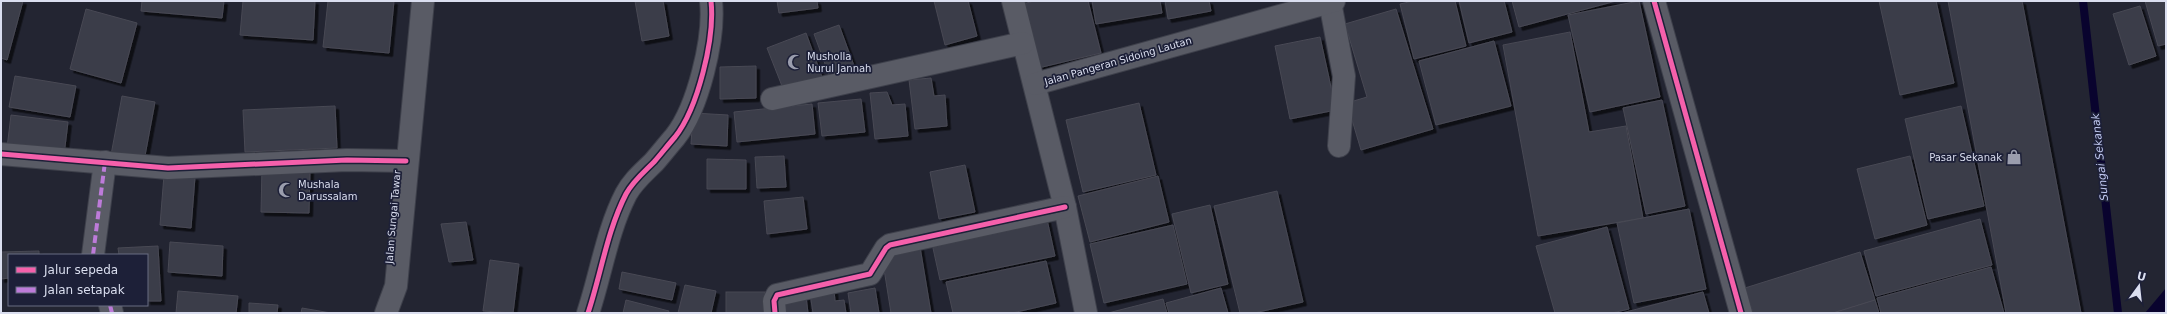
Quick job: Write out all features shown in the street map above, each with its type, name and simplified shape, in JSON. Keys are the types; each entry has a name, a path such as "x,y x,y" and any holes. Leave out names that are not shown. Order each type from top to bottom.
{"street":[{"name":"Jalan Sungai Tawar","path":"386,313 396,286 406,161 423,1"},
{"path":"588,313 610,237 626,195 636,178 653,163 677,135 690,110 705,68 709,45 711,1"},
{"path":"1013,1 1035,84"},
{"path":"1654,1 1741,313"},
{"path":"1332,2 1344,76 1339,146"},
{"name":"Jalan Pangeran Sidoing Lautan","path":"1086,313 1065,207 1035,84 1332,2"},
{"path":"772,99 1023,43"},
{"path":"1,154 168,168 340,160 406,161"},
{"path":"93,254 105,162"},
{"path":"775,313 774,301 777,295 870,274 886,248 890,245 1065,207"}],"shaded area":[{"path":"2166,288 2166,313 2145,313"}],"building":[{"path":"1,1 23,1 7,60 1,58"},
{"path":"142,1 224,1 222,18 141,11"},
{"path":"243,1 315,1 313,40 240,35"},
{"path":"328,1 394,1 389,53 323,47"},
{"path":"635,1 663,1 669,36 642,41"},
{"path":"777,1 817,1 818,8 779,13"},
{"path":"934,1 968,1 977,36 945,45"},
{"path":"1034,1 1088,1 1101,53 1034,69 1019,5"},
{"path":"1092,1 1160,1 1162,13 1096,24"},
{"path":"1165,1 1209,1 1211,11 1168,19"},
{"path":"1413,1 1455,1 1466,46 1414,59 1400,4"},
{"path":"1459,1 1504,1 1512,32 1469,43"},
{"path":"1512,1 1616,1 1519,27"},
{"path":"1639,1 1660,97 1590,112 1568,15"},
{"path":"1879,1 1936,1 1954,83 1900,95"},
{"name":"Pasar Sekanak","path":"1948,1 2022,1 2081,313 2006,313"},
{"path":"2145,1 2166,1 2166,44 2158,46"},
{"path":"2140,6 2156,56 2129,65 2113,14"},
{"path":"86,9 137,23 121,83 70,69"},
{"path":"1396,9 1433,129 1361,150 1347,103 1367,97 1345,24"},
{"path":"839,25 857,74 832,83 814,34"},
{"path":"1570,32 1589,132 1626,126 1643,218 1538,236 1503,45"},
{"name":"Musholla Nurul Jannah","path":"806,33 822,77 784,91 767,48"},
{"path":"1320,37 1336,110 1290,119 1275,46"},
{"path":"1494,41 1511,106 1436,125 1419,61"},
{"path":"756,66 756,98 720,99 720,67"},
{"path":"15,76 76,86 70,117 9,107"},
{"path":"931,78 934,96 945,95 947,126 915,129 909,80"},
{"path":"887,92 892,105 905,104 908,136 875,139 870,93"},
{"path":"122,96 155,102 144,161 111,155"},
{"path":"861,99 865,132 822,136 818,103"},
{"path":"1662,100 1685,206 1646,214 1623,108"},
{"path":"1139,103 1156,175 1083,192 1066,120"},
{"path":"812,104 815,134 737,142 734,112"},
{"path":"335,106 337,148 245,152 243,110"},
{"path":"1961,106 1984,206 1928,219 1905,119"},
{"path":"693,113 728,115 727,146 691,144"},
{"path":"11,115 68,122 64,155 7,148"},
{"path":"784,156 786,187 757,188 755,157"},
{"path":"1910,156 1927,225 1875,239 1857,169"},
{"path":"707,159 746,160 746,189 707,189"},
{"path":"965,165 975,212 939,219 930,172"},
{"name":"Mushala Darussalam","path":"262,168 310,169 309,213 261,212"},
{"path":"164,175 195,177 191,228 160,225"},
{"path":"1158,176 1169,222 1090,242 1078,196"},
{"path":"1277,191 1303,302 1254,313 1240,313 1214,206"},
{"path":"803,197 807,229 767,234 764,201"},
{"path":"1210,205 1228,284 1191,293 1172,214"},
{"path":"1689,209 1706,289 1634,303 1617,223"},
{"path":"1046,215 1055,256 940,280 931,239"},
{"path":"1980,219 1992,265 1876,296 1864,251"},
{"path":"466,222 473,260 449,262 441,224"},
{"path":"1173,225 1187,284 1104,303 1090,244"},
{"path":"1607,227 1629,309 1612,313 1555,313 1536,246"},
{"path":"170,242 223,246 222,276 168,272"},
{"path":"158,246 161,301 148,301 148,254 119,254 118,248"},
{"path":"920,247 931,313 891,313 884,269 891,252"},
{"path":"39,251 39,254 8,254 8,278 1,279 1,252"},
{"path":"1860,252 1875,300 1833,313 1753,313 1745,288"},
{"path":"490,260 519,264 513,313 483,311"},
{"path":"1046,261 1056,303 1012,313 953,313 946,282"},
{"path":"1991,267 2004,313 1881,313 1877,298"},
{"path":"622,272 676,283 672,300 619,289"},
{"path":"685,285 716,291 711,313 678,313"},
{"path":"875,288 879,313 851,313 848,293"},
{"path":"1221,288 1228,313 1169,313 1166,303"},
{"path":"834,290 835,301 844,300 846,313 813,313 810,293"},
{"path":"178,291 238,296 236,313 176,313"},
{"path":"726,292 765,292 765,313 726,313"},
{"path":"1703,292 1709,313 1622,313"},
{"path":"806,296 808,313 778,313 776,300"},
{"path":"1163,299 1167,313 1108,313"},
{"path":"626,300 669,311 668,313 623,313"},
{"path":"1875,300 1879,313 1833,313"},
{"path":"249,303 278,305 277,313 249,313"},
{"path":"302,308 331,313 301,313"}],"waterway":[{"name":"Sungai Sekanak","path":"2083,1 2118,313"}],"marked path":[{"path":"93,254 105,162"},
{"path":"110,306 112,313"}],"cycle path":[{"path":"588,313 609,238 619,208 626,194 635,181 654,162 675,137 691,109 698,91 707,53 712,16 711,1"},
{"path":"1654,1 1741,313"},
{"path":"1,154 168,168 347,160 406,161"},
{"path":"775,313 774,301 777,295 870,274 886,248 890,245 1065,207"}],"place":[{"name":"Musholla Nurul Jannah","path":"795,62"},
{"name":"Pasar Sekanak","path":"2014,157"},
{"name":"Mushala Darussalam","path":"286,190"}]}
